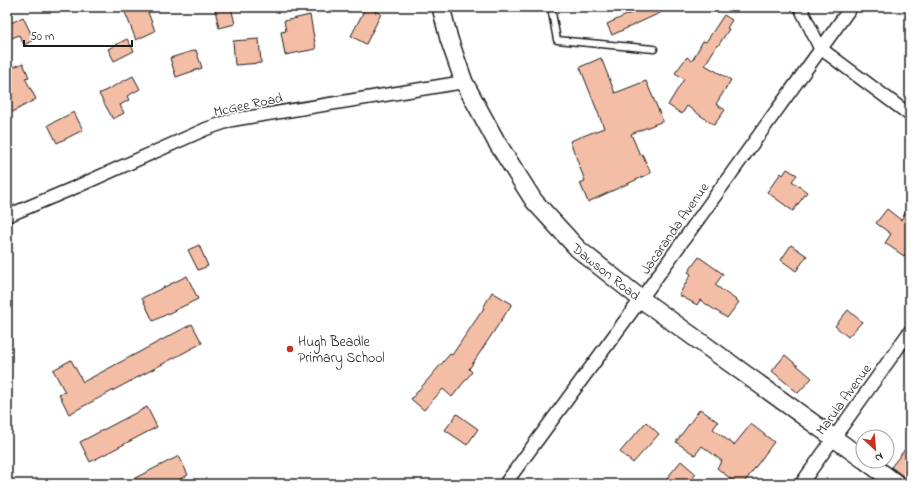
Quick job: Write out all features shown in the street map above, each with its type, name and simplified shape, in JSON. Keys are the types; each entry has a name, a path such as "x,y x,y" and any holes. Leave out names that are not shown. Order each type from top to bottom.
{"street":[{"name":"Dawson Road","path":"441,7 449,39 464,82 496,141 534,201 578,249 641,299 855,453"},
{"path":"800,7 820,48 910,115"},
{"name":"Jacaranda Avenue","path":"505,484 641,299 820,48 851,7"},
{"name":"McGee Road","path":"7,216 206,129 232,120 464,82"},
{"name":"Marula Avenue","path":"801,484 910,332"},
{"path":"877,469 897,484"}],"lane":[{"path":"551,7 557,40 654,49"}],"building":[{"path":"123,7 146,7 155,31 136,40"},
{"path":"231,7 235,24 219,28 215,10"},
{"path":"366,7 381,14 366,44 351,36"},
{"path":"644,7 673,7 612,35 607,24"},
{"path":"310,15 316,49 285,55 281,32 286,31 284,21"},
{"path":"724,15 732,20 727,28 729,29 705,65 731,80 716,104 725,110 714,125 687,106 682,114 668,105 684,79 675,73 687,57 692,61 703,41 706,42"},
{"path":"23,17 34,40 24,45 19,35 7,40 7,25"},
{"path":"127,39 134,51 114,61 108,49"},
{"path":"259,39 261,63 235,65 233,41"},
{"path":"196,50 202,68 176,77 170,58"},
{"path":"601,58 615,93 646,81 663,121 631,134 640,155 642,154 651,173 588,202 580,183 585,181 570,141 604,128 580,67"},
{"path":"23,63 29,77 25,78 36,99 7,115 7,70"},
{"path":"133,76 140,89 127,96 129,100 120,105 124,113 113,119 99,94"},
{"path":"74,112 83,130 57,143 48,125"},
{"path":"787,169 797,175 792,181 807,192 793,211 767,192 781,173 783,175"},
{"path":"910,205 910,247 904,256 885,243 891,234 876,223 887,209 901,220"},
{"path":"199,245 208,266 198,270 188,250"},
{"path":"791,245 807,256 796,271 781,260"},
{"path":"699,257 723,274 715,285 739,302 727,318 700,300 697,305 679,295 691,274 688,272"},
{"path":"187,276 198,299 153,321 142,298"},
{"path":"492,292 512,304 469,369 472,372 452,397 443,389 424,410 411,399 450,354 452,355 484,308"},
{"path":"848,310 862,322 848,337 835,326"},
{"path":"192,324 202,343 69,414 59,394 65,392 53,370 71,360 83,382"},
{"path":"785,355 812,378 798,393 772,371"},
{"path":"147,407 157,427 90,462 80,442"},
{"path":"700,409 718,422 713,429 734,445 751,424 774,442 743,484 737,484 717,468 722,461 702,446 695,455 676,442"},
{"path":"457,414 478,429 467,445 445,430"},
{"path":"646,422 659,434 633,463 620,452"},
{"path":"910,443 910,484 907,484 903,476 894,469 895,469 895,462"},
{"path":"179,456 188,475 170,484 123,484"},
{"path":"681,461 696,474 688,484 674,484 667,478"}],"place":[{"name":"Hugh Beadle Primary School","path":"290,349"}]}
